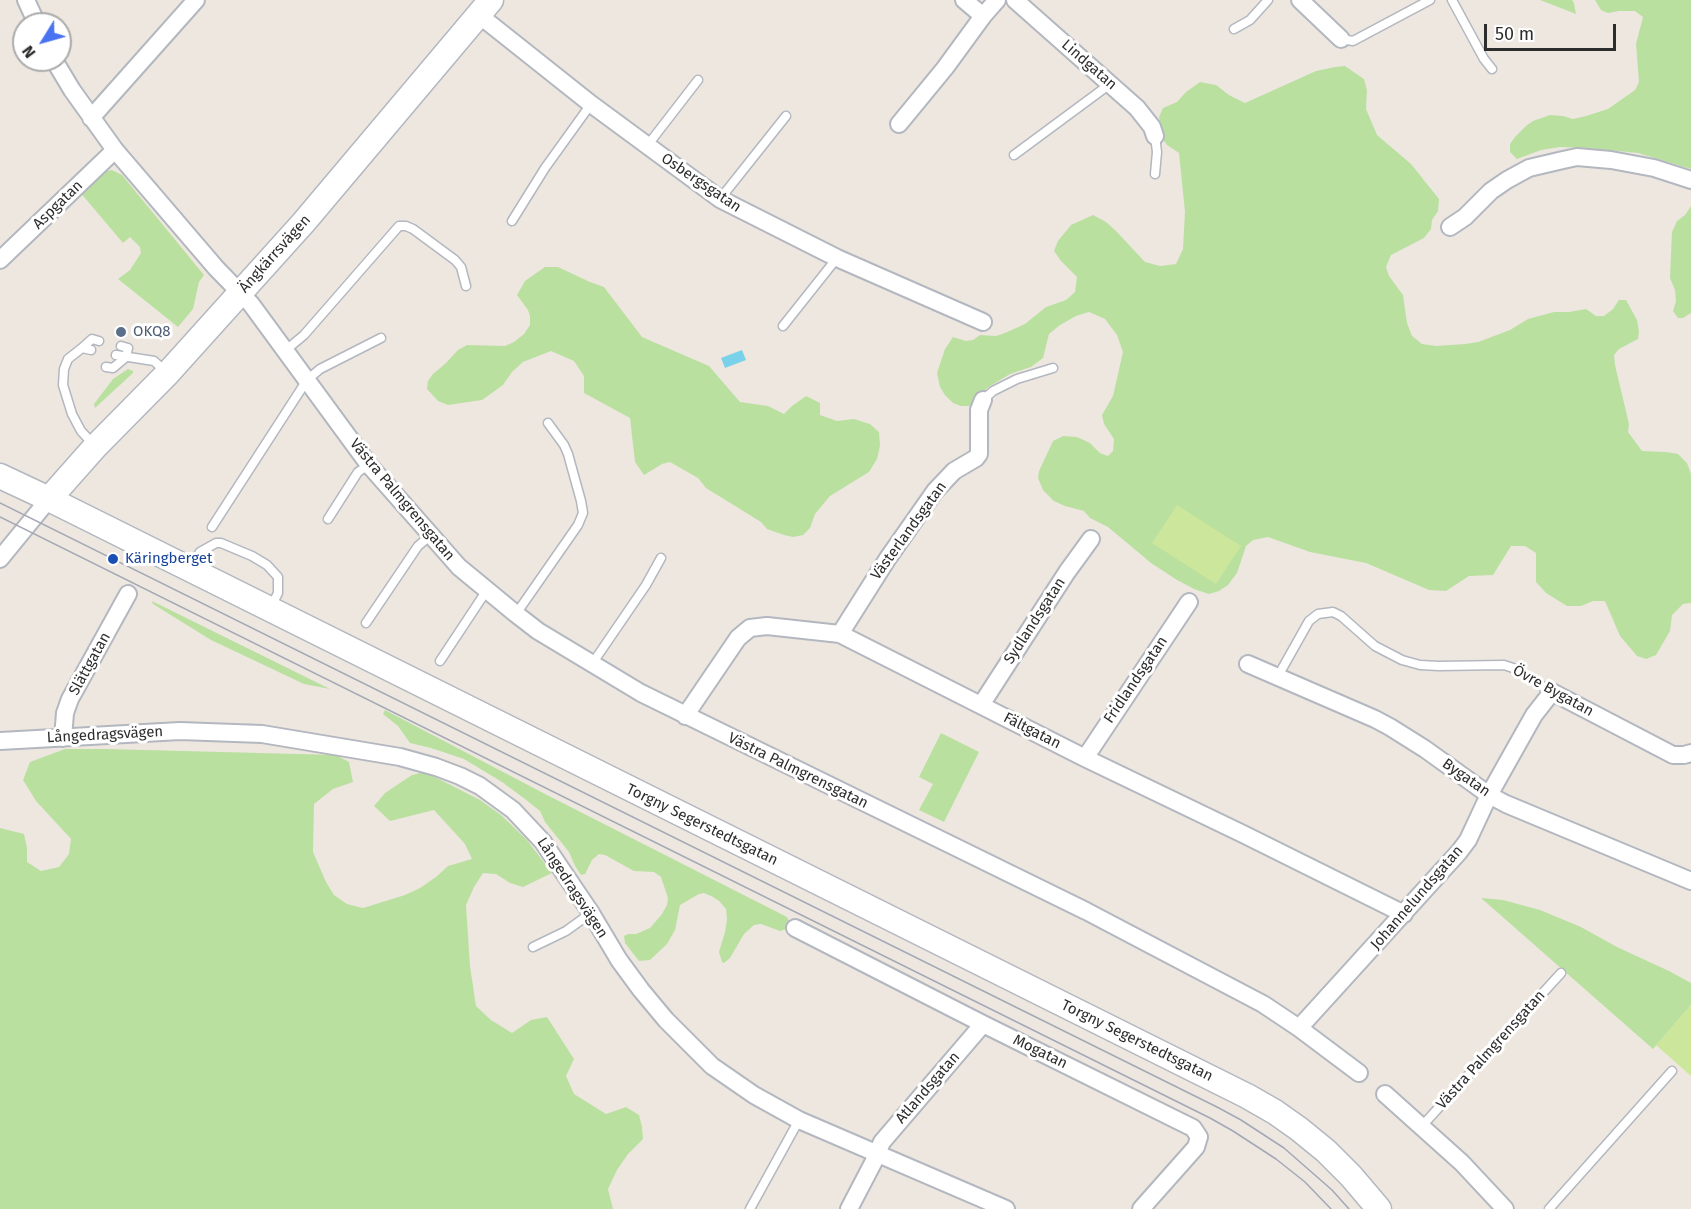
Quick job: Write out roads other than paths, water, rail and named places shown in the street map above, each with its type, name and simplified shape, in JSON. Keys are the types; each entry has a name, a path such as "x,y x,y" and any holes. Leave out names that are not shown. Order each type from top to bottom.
{"street":[{"path":"92,118 196,0"},
{"path":"964,0 983,16"},
{"path":"899,124 997,0"},
{"name":"Lindgatan","path":"1015,0 1145,116 1155,136"},
{"path":"1300,0 1341,39"},
{"name":"Osbergsgatan","path":"485,8 591,104 720,200 837,258 983,322"},
{"name":"Ängkärrsvägen","path":"49,499 95,447 168,373 304,222 485,8"},
{"name":"Västra Palmgrensgatan","path":"60,72 115,150 216,268 251,304 369,465 459,567 538,631 641,693 685,716 1086,911 1263,1004 1359,1073"},
{"name":"Aspgatan","path":"0,260 115,150"},
{"path":"1450,227 1465,217 1491,191 1512,176 1529,168 1577,157 1611,160 1654,168 1691,180"},
{"name":"Västerlandsgatan","path":"840,634 888,558 935,491 954,471 979,454 980,410 983,400"},
{"name":"Torgny Segerstedtsgatan","path":"0,476 1247,1096 1275,1112 1326,1151 1379,1209"},
{"path":"0,559 49,499"},
{"name":"Sydlandsgatan","path":"981,705 1091,539"},
{"name":"Slättgatan","path":"63,738 65,712 70,699 128,594"},
{"name":"Fridlandsgatan","path":"1084,758 1189,602"},
{"name":"Fältgatan","path":"685,716 738,638 750,628 767,626 840,634 1084,758 1404,914"},
{"name":"Bygatan","path":"1248,664 1390,727 1489,795 1506,804 1691,881"},
{"name":"Övre Bygatan","path":"1552,692 1673,755 1691,753"},
{"name":"Johannelundsgatan","path":"1299,1028 1460,852 1534,716 1552,692"},
{"name":"Långedragsvägen","path":"0,741 180,731 262,734 400,757 436,767 480,786 513,810 543,842 591,913 619,960 666,1020 712,1066 754,1095 799,1120 978,1201 1006,1209"},
{"name":"Mogatan","path":"795,928 1197,1131 1199,1141 1196,1147 1141,1209"},
{"name":"Atlandsgatan","path":"849,1209 882,1142 983,1024"},
{"path":"1385,1094 1470,1171 1505,1209"}],"lane":[{"path":"1234,29 1250,20 1268,0"},
{"path":"1341,39 1353,41 1430,0"},
{"path":"1452,0 1484,59 1492,69"},
{"path":"647,146 698,80"},
{"path":"1014,155 1110,84"},
{"path":"512,221 545,168 591,104"},
{"path":"720,200 786,116"},
{"path":"1155,136 1157,152 1155,174"},
{"path":"286,350 311,327 399,226 412,229 455,260 460,267 466,286"},
{"path":"783,326 837,258"},
{"path":"212,526 307,380 320,369 381,338"},
{"path":"95,447 81,431 66,398 63,385 64,369 68,359 86,349 93,339 99,341"},
{"path":"106,367 113,368 126,357 128,348 121,346"},
{"path":"116,355 154,361 168,373"},
{"path":"68,359 81,362"},
{"path":"983,400 993,391 1017,379 1053,368"},
{"path":"516,614 578,525 583,513 568,454 548,423"},
{"path":"328,519 358,472 369,465"},
{"path":"366,623 418,546 431,535"},
{"path":"188,569 200,552 216,543 252,556 267,565 278,577 278,592 269,610"},
{"path":"592,664 661,558"},
{"path":"440,661 487,590"},
{"name":"Övre Bygatan","path":"1278,676 1309,621 1318,614 1333,612 1341,616 1376,646 1402,660 1420,665 1439,666 1504,665 1514,668 1552,692"},
{"path":"532,947 566,931 591,913"},
{"name":"Västra Palmgrensgatan","path":"1422,1126 1561,973"},
{"path":"1549,1209 1672,1071"},
{"path":"750,1209 799,1120"}],"water":[{"path":"742,350 746,360 725,368 721,358"}],"tram line":[{"path":"0,503 1217,1107 1284,1148 1332,1190 1349,1209"},
{"path":"0,517 1210,1118 1276,1159 1305,1182 1331,1209"}],"place":[{"name":"OKQ8","path":"121,332"},
{"name":"Käringberget","path":"113,559"}]}
